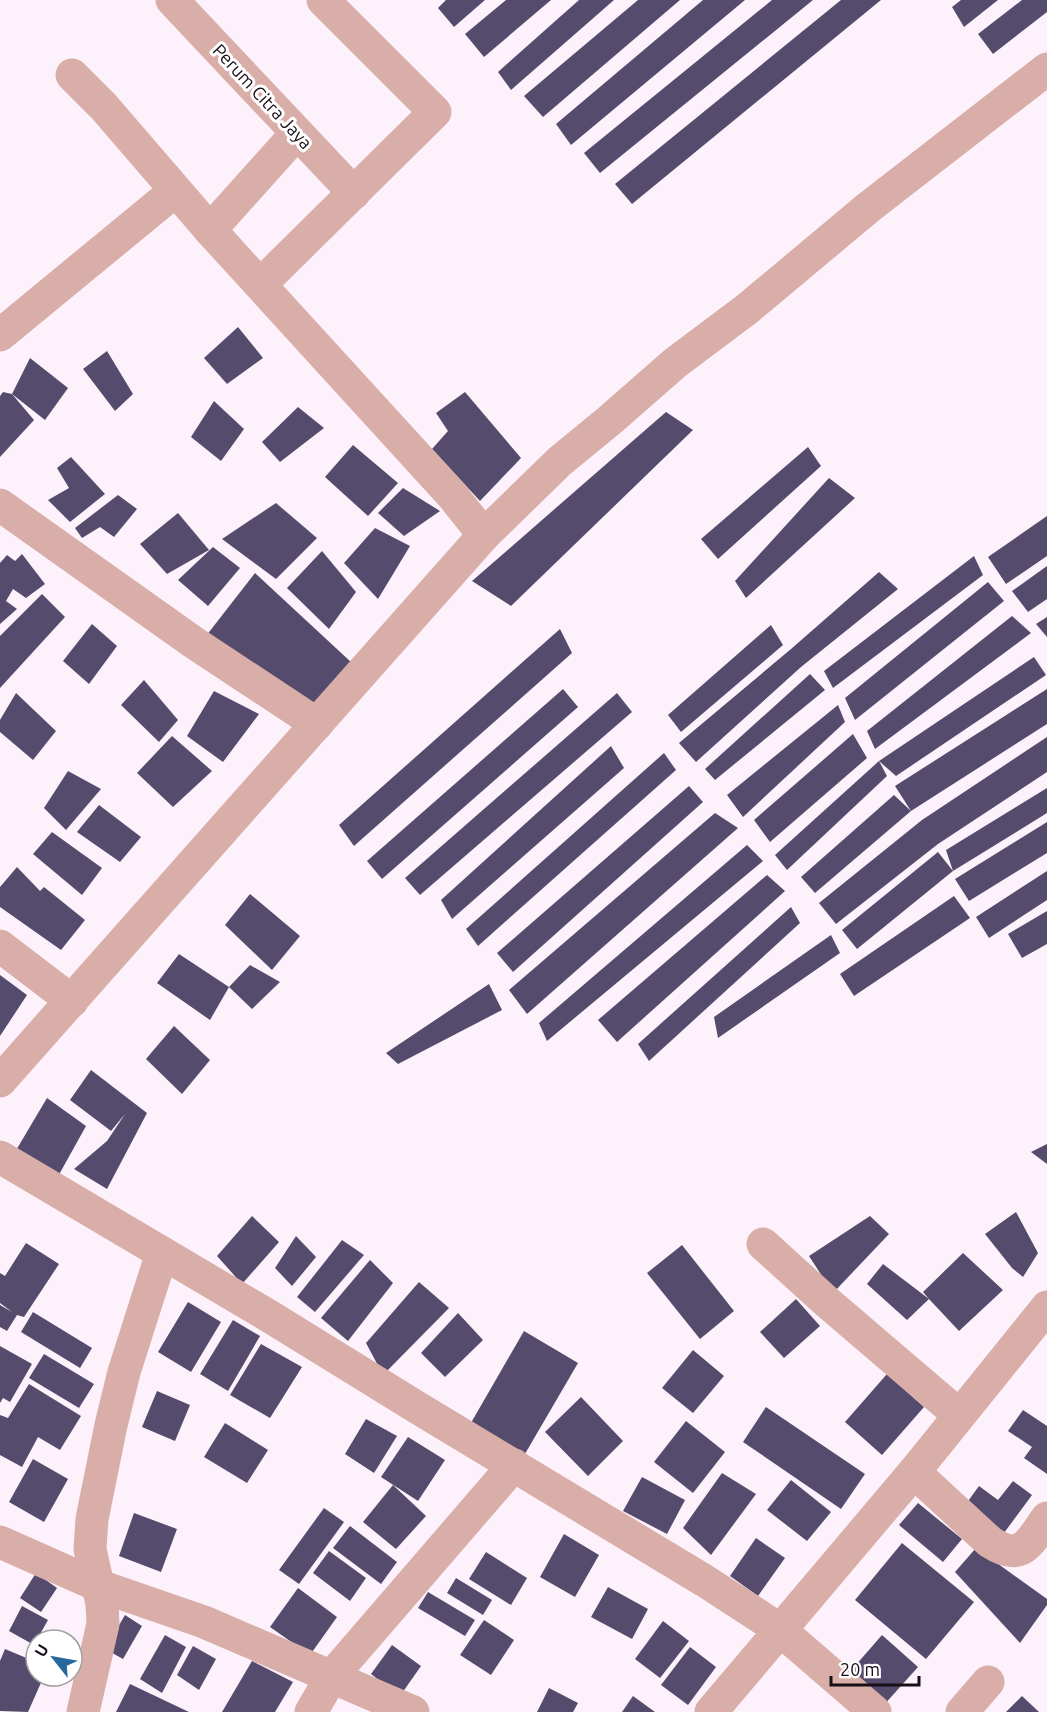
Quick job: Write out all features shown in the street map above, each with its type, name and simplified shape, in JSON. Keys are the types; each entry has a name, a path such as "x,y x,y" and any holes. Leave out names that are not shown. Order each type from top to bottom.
{"street":[{"name":"Perum Citra Jaya","path":"172,0 354,193"},
{"path":"261,284 435,112 323,0"},
{"path":"0,1082 484,535 560,460 675,363 747,309 869,207 1047,69"},
{"path":"72,75 104,107 175,191 452,495 484,535"},
{"path":"210,230 297,133"},
{"path":"0,335 175,191"},
{"path":"0,505 193,642 317,724"},
{"path":"0,946 72,1001"},
{"path":"0,1157 279,1322 705,1581 779,1629 875,1712"},
{"path":"764,1244 828,1303 959,1415"},
{"path":"83,1712 104,1624 90,1549 92,1519 124,1372 162,1253"},
{"path":"711,1712 914,1472 1047,1307"},
{"path":"311,1712 332,1676 514,1465"},
{"path":"914,1472 990,1542 1003,1551 1014,1551 1024,1547 1047,1518"},
{"path":"0,1542 97,1585 204,1622 413,1712"},
{"path":"962,1712 988,1682"}],"building":[{"path":"446,0 485,0 454,27 438,8"},
{"path":"506,0 551,0 484,57 465,34"},
{"path":"579,0 614,0 511,90 498,72"},
{"path":"638,0 680,0 543,117 524,96"},
{"path":"703,0 745,0 571,145 556,124"},
{"path":"772,0 813,0 600,173 584,153"},
{"path":"841,0 881,0 632,204 615,184"},
{"path":"961,0 998,0 964,27 952,7"},
{"path":"1022,0 1047,0 1047,12 993,54 978,34"},
{"path":"238,327 263,358 227,384 204,358"},
{"path":"107,351 133,394 115,411 83,369"},
{"path":"30,358 68,388 45,420 12,394"},
{"path":"3,392 12,394 34,420 0,457 0,396"},
{"path":"465,392 521,458 480,501 432,449 448,431 436,413"},
{"path":"214,401 244,429 221,461 191,437"},
{"path":"298,407 324,428 280,462 262,442"},
{"path":"666,412 693,430 511,606 472,581"},
{"path":"353,445 398,483 368,516 325,477"},
{"path":"808,447 821,466 718,559 701,539"},
{"path":"71,457 105,494 70,522 48,500 69,488 57,468"},
{"path":"829,478 855,498 746,598 735,581"},
{"path":"403,488 440,511 404,536 378,513"},
{"path":"118,495 137,509 114,537 100,527 82,538 75,528"},
{"path":"276,503 317,538 276,579 222,539"},
{"path":"178,513 209,550 167,574 140,544"},
{"path":"1047,516 1047,556 1006,584 988,557"},
{"path":"375,528 410,546 378,599 344,563"},
{"path":"213,547 240,568 208,606 178,580"},
{"path":"322,551 356,592 329,629 287,588"},
{"path":"22,554 45,584 26,598 13,589 6,601 17,609 0,624 0,563 7,555 15,561"},
{"path":"974,556 983,575 833,688 824,671"},
{"path":"1047,566 1047,599 1028,612 1012,591"},
{"path":"879,572 898,589 801,667 696,762 679,743"},
{"path":"255,573 352,663 320,710 206,636"},
{"path":"988,582 1004,601 855,720 845,698"},
{"path":"42,594 65,617 0,688 0,636"},
{"path":"1012,616 1031,633 875,749 867,731"},
{"path":"1047,617 1047,637 1036,624"},
{"path":"92,624 117,646 89,684 63,661"},
{"path":"771,625 783,645 681,732 668,715"},
{"path":"560,629 572,653 354,846 339,825"},
{"path":"1034,657 1046,675 896,776 879,761"},
{"path":"810,674 825,690 715,780 705,769"},
{"path":"144,680 178,720 159,742 121,705"},
{"path":"563,689 578,707 382,879 367,861"},
{"path":"1047,689 1047,724 911,811 895,786"},
{"path":"214,691 259,714 223,762 187,736"},
{"path":"16,693 56,731 33,760 0,732 0,720"},
{"path":"617,693 632,712 420,895 405,878"},
{"path":"838,705 845,722 743,817 727,795"},
{"path":"853,734 867,758 770,842 754,820"},
{"path":"172,736 212,771 173,807 137,773"},
{"path":"1047,737 1047,772 938,844 836,924 819,903 922,820"},
{"path":"611,746 624,768 452,919 441,900"},
{"path":"664,753 676,770 478,946 466,929"},
{"path":"879,761 887,776 787,870 775,855"},
{"path":"68,771 101,789 66,830 44,808"},
{"path":"689,786 703,802 513,972 497,953"},
{"path":"1047,788 1047,813 953,871 946,850"},
{"path":"894,795 911,811 815,893 801,877"},
{"path":"99,805 141,837 120,862 77,832"},
{"path":"715,813 738,828 527,1014 509,990"},
{"path":"1047,822 1047,853 969,901 955,879"},
{"path":"52,832 102,868 82,895 33,854"},
{"path":"747,845 763,861 547,1041 539,1023"},
{"path":"938,852 953,871 857,949 842,930"},
{"path":"17,867 40,891 44,887 85,920 61,950 0,907 0,887"},
{"path":"1047,871 1047,900 989,938 976,917"},
{"path":"767,875 785,891 617,1042 598,1020"},
{"path":"250,894 300,936 272,970 225,925"},
{"path":"954,896 970,918 854,996 840,974"},
{"path":"791,907 800,923 649,1061 638,1044"},
{"path":"1047,911 1047,944 1022,958 1008,934"},
{"path":"831,935 840,953 718,1038 714,1017"},
{"path":"179,954 229,987 210,1020 157,983"},
{"path":"250,965 280,982 252,1009 229,987"},
{"path":"0,975 27,995 0,1036"},
{"path":"489,984 502,1010 398,1064 386,1053"},
{"path":"174,1026 210,1060 182,1094 146,1059"},
{"path":"91,1070 147,1113 107,1189 74,1169 107,1141 125,1114 111,1131 70,1100"},
{"path":"47,1098 86,1126 56,1180 15,1152"},
{"path":"1047,1144 1047,1164 1031,1152"},
{"path":"1016,1212 1038,1253 1023,1277 1012,1268 985,1234"},
{"path":"252,1216 279,1242 242,1284 217,1256"},
{"path":"870,1216 889,1234 833,1293 809,1256"},
{"path":"296,1236 316,1257 292,1286 275,1268"},
{"path":"342,1240 364,1255 315,1312 297,1297"},
{"path":"26,1243 59,1264 24,1317 17,1315 7,1331 0,1327 0,1305 12,1312 0,1303 0,1273 5,1276"},
{"path":"682,1245 734,1311 700,1339 647,1273"},
{"path":"963,1253 1003,1290 959,1331 923,1292"},
{"path":"370,1260 393,1283 348,1341 321,1318"},
{"path":"883,1264 929,1299 907,1320 867,1284"},
{"path":"419,1282 449,1308 383,1375 366,1343"},
{"path":"796,1299 820,1326 784,1358 760,1332"},
{"path":"188,1302 221,1322 191,1372 158,1352"},
{"path":"33,1312 92,1348 80,1368 21,1332"},
{"path":"458,1313 483,1340 445,1377 421,1353"},
{"path":"233,1320 260,1336 228,1391 200,1374"},
{"path":"524,1331 578,1363 522,1459 468,1428"},
{"path":"261,1344 302,1367 270,1418 230,1395"},
{"path":"0,1346 32,1364 10,1402 3,1398 0,1403"},
{"path":"693,1350 724,1376 693,1413 662,1388"},
{"path":"44,1354 94,1384 79,1408 29,1378"},
{"path":"887,1374 924,1407 882,1455 845,1422"},
{"path":"29,1384 81,1416 60,1450 38,1437 22,1467 0,1455 0,1415 8,1418"},
{"path":"157,1391 190,1405 175,1441 142,1427"},
{"path":"581,1397 623,1441 588,1476 545,1432"},
{"path":"766,1407 865,1474 841,1509 743,1442"},
{"path":"1023,1410 1047,1426 1047,1474 1024,1458 1032,1447 1008,1431"},
{"path":"366,1419 397,1436 374,1473 345,1454"},
{"path":"686,1421 725,1452 693,1493 654,1462"},
{"path":"225,1423 268,1450 247,1483 204,1457"},
{"path":"408,1437 445,1460 418,1501 381,1477"},
{"path":"33,1459 68,1479 44,1522 9,1502"},
{"path":"722,1473 756,1494 711,1555 683,1528"},
{"path":"642,1477 685,1500 667,1534 623,1511"},
{"path":"791,1480 831,1512 807,1541 767,1510"},
{"path":"1013,1481 1032,1495 1001,1537 963,1508 979,1486 998,1500"},
{"path":"393,1485 426,1516 396,1549 363,1522"},
{"path":"918,1503 962,1539 943,1562 899,1525"},
{"path":"324,1508 344,1522 299,1584 279,1570"},
{"path":"134,1513 177,1529 161,1572 119,1556"},
{"path":"350,1526 397,1562 381,1584 333,1548"},
{"path":"564,1534 599,1555 575,1597 540,1577"},
{"path":"756,1538 785,1558 758,1596 730,1576"},
{"path":"902,1543 974,1602 926,1659 855,1600"},
{"path":"976,1548 1047,1599 1047,1605 1020,1643 955,1572"},
{"path":"329,1551 366,1578 350,1601 313,1573"},
{"path":"486,1552 527,1578 511,1605 469,1579"},
{"path":"36,1573 57,1588 41,1612 20,1598"},
{"path":"456,1578 492,1600 483,1615 447,1593"},
{"path":"608,1587 648,1609 632,1639 591,1617"},
{"path":"298,1588 337,1617 310,1655 270,1627"},
{"path":"428,1592 475,1620 465,1636 418,1608"},
{"path":"22,1606 48,1620 44,1628 24,1628 24,1639 9,1631"},
{"path":"125,1615 142,1626 123,1659 105,1649"},
{"path":"484,1620 514,1640 491,1675 460,1655"},
{"path":"663,1621 689,1641 660,1678 635,1659"},
{"path":"165,1635 186,1647 162,1693 140,1679"},
{"path":"882,1635 918,1667 883,1706 848,1674"},
{"path":"392,1645 421,1666 400,1696 371,1674"},
{"path":"193,1646 216,1659 199,1690 177,1675"},
{"path":"690,1647 716,1667 688,1705 661,1685"},
{"path":"5,1649 24,1657 24,1688 39,1688 28,1712 0,1711 0,1661"},
{"path":"252,1661 293,1682 275,1712 222,1712"},
{"path":"130,1684 189,1712 116,1712"},
{"path":"549,1688 578,1703 573,1712 537,1712"},
{"path":"633,1696 655,1712 622,1712"},
{"path":"1022,1696 1039,1712 1006,1712"}]}
